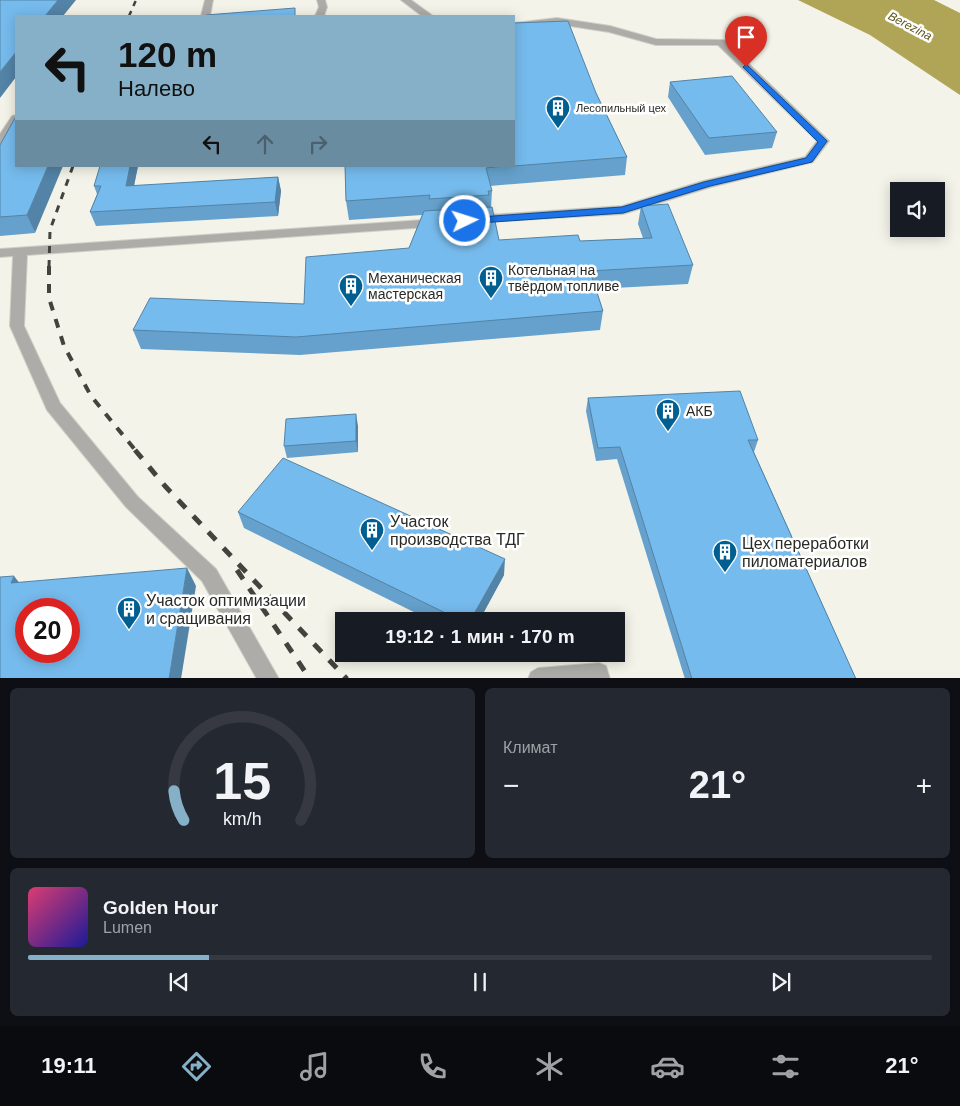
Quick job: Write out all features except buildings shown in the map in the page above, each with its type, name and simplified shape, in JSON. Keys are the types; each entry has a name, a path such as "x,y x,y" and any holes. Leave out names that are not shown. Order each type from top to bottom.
{"lane":[{"path":"206,15 209,0"},
{"path":"320,15 323,7 321,0"},
{"path":"404,0 426,15"},
{"path":"0,253 623,210 707,184 809,160 823,141 721,42 656,42 610,29 557,21 515,26"},
{"path":"0,143 15,120"},
{"path":"20,252 17,326 52,406 132,502 209,575 269,678"},
{"path":"538,678 598,673 600,678"}],"water":[{"name":"Berezina","path":"798,0 934,0 960,13 960,95 870,35"}],"railway":[{"path":"129,15 136,0"},
{"path":"49,267 50,230 73,167"},
{"path":"49,267 49,298 64,346 91,396 136,451"},
{"path":"135,450 165,486 346,678"},
{"path":"237,570 309,678"}],"place":[{"name":"Лесопильный цех","path":"558,129"},
{"name":"Котельная на твёрдом топливе","path":"491,299"},
{"name":"Механическая мастерская","path":"351,307"},
{"name":"АКБ","path":"668,432"},
{"name":"Участок производства ТДГ","path":"372,551"},
{"name":"Цех переработки пиломатериалов","path":"725,573"},
{"name":"Участок оптимизации и сращивания","path":"129,630"}],"route":[{"path":"465,221 623,210 707,184 809,160 823,141 746,67"}]}
